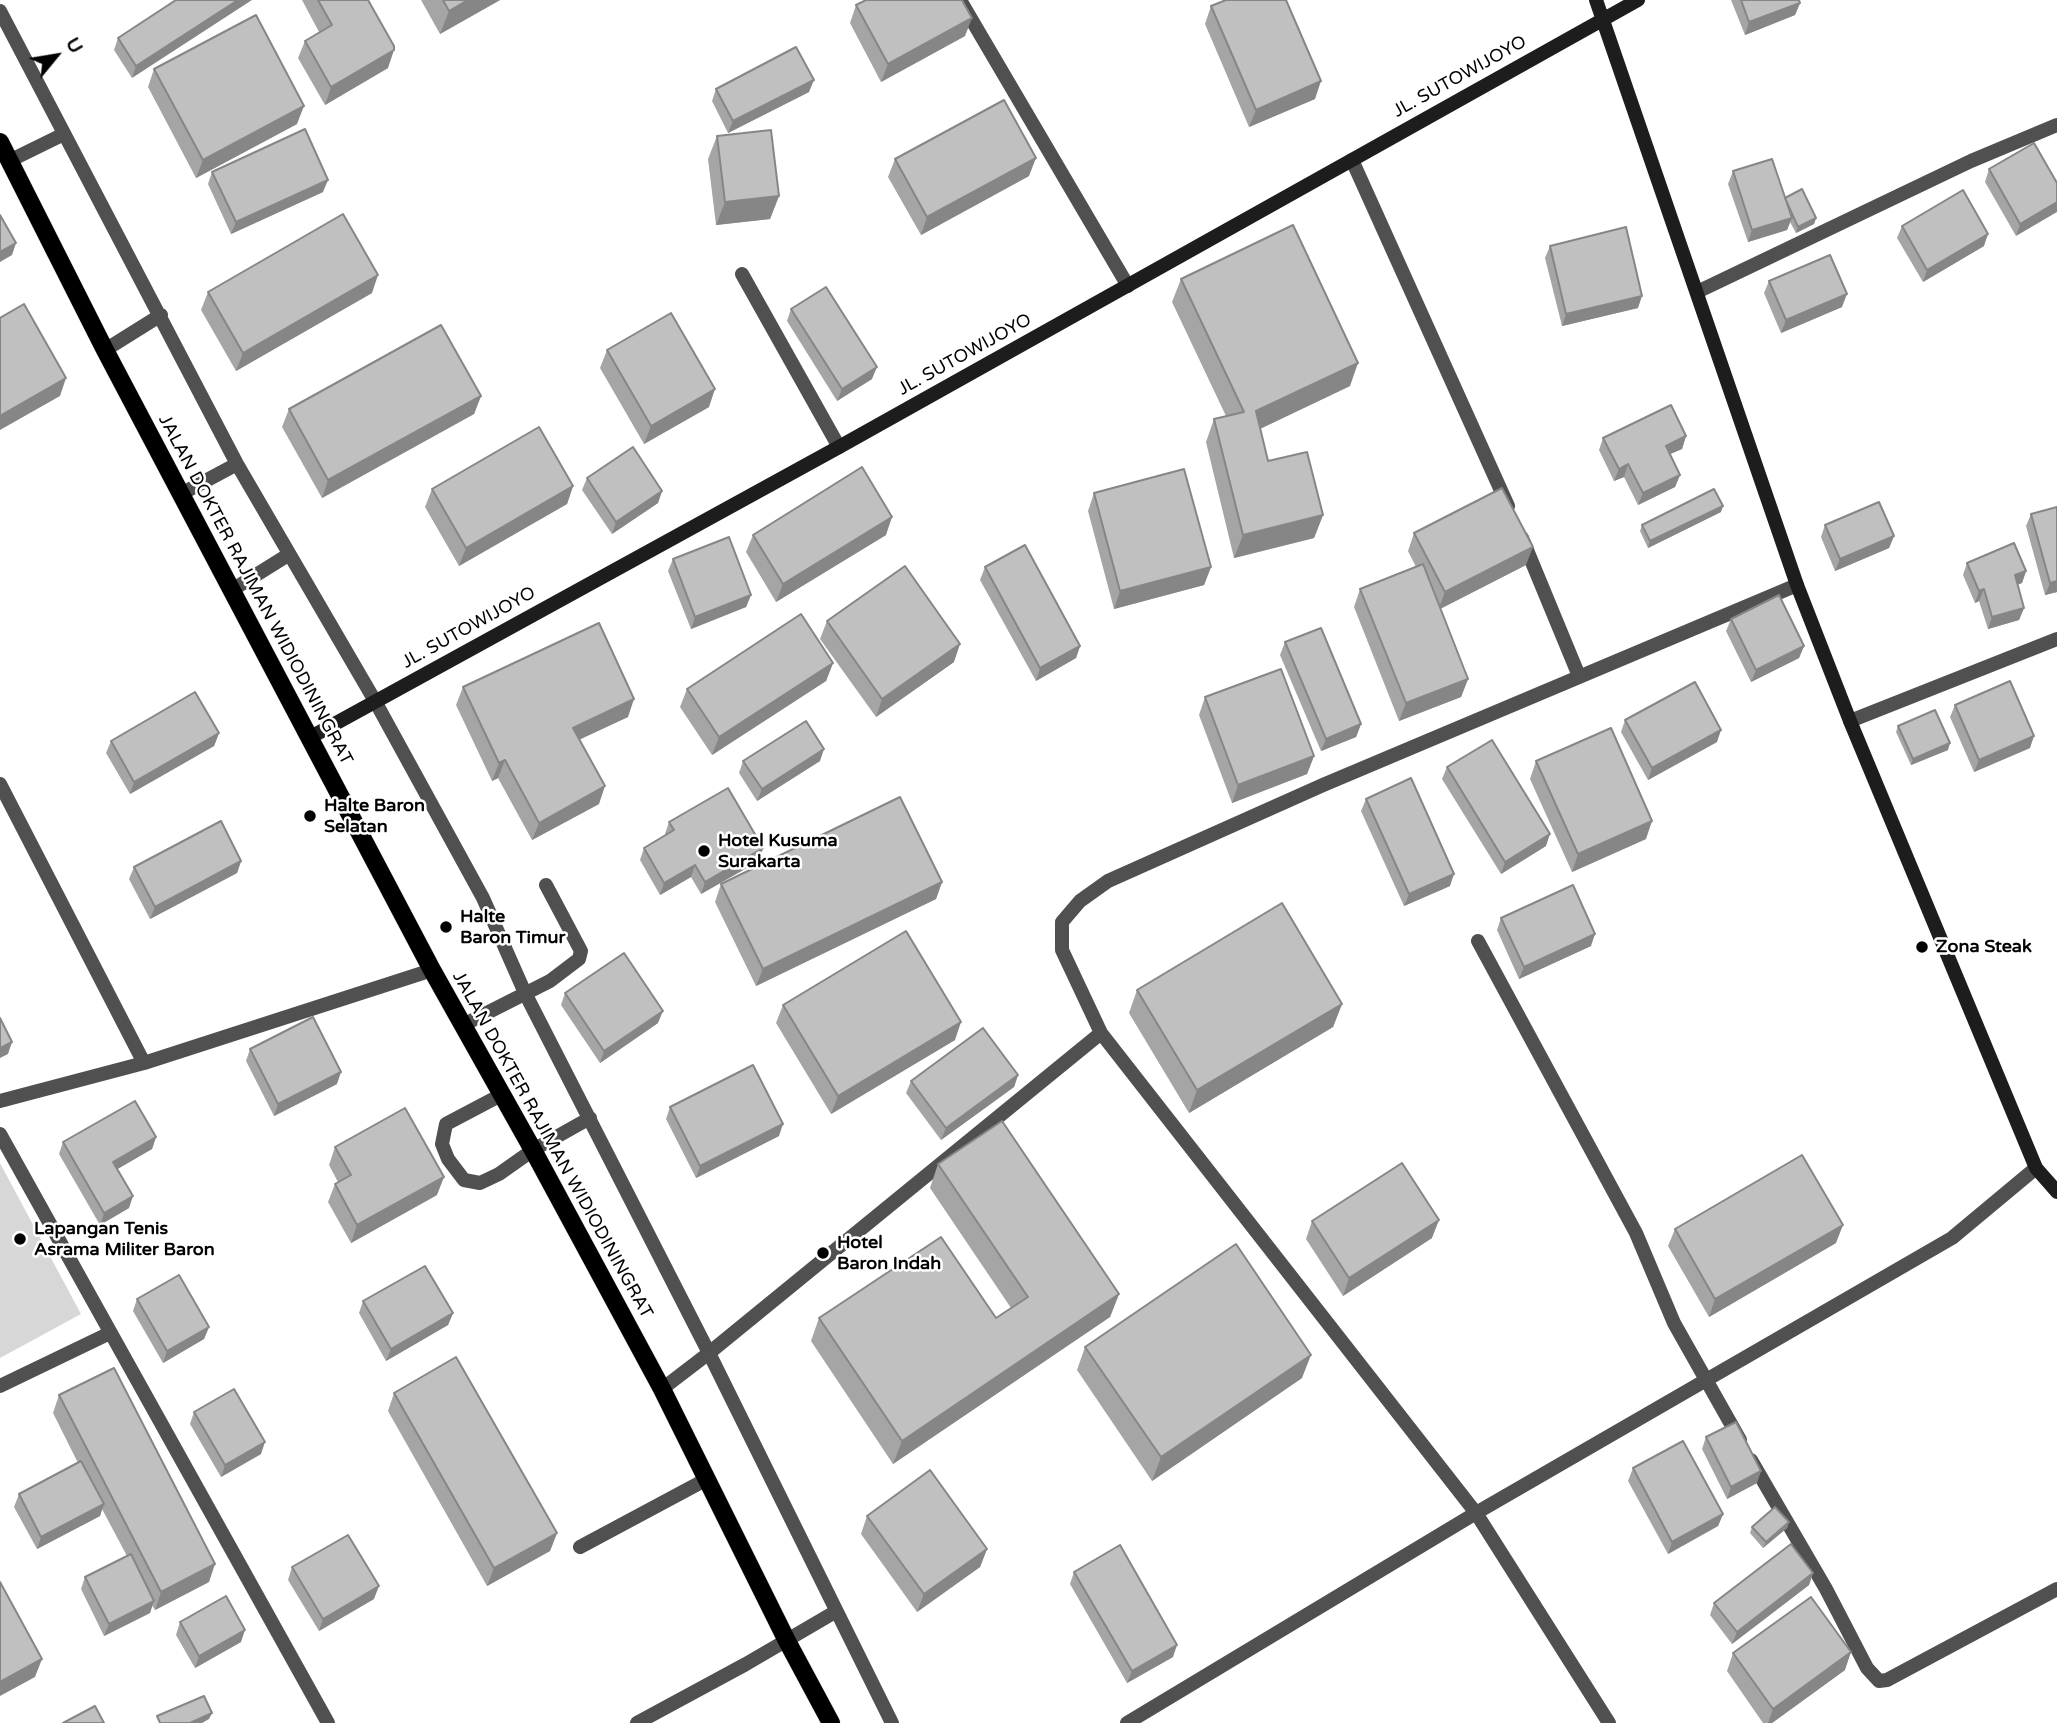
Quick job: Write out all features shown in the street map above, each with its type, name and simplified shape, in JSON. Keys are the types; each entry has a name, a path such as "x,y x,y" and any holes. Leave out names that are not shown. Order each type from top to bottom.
{"main road":[{"path":"1596,0 1797,585 1850,721 2036,1168 2057,1192"},
{"name":"JL. SUTOWIJOYO","path":"309,738 839,447 1638,0"},
{"name":"JALAN DOKTER RAJIMAN WIDIODININGRAT","path":"0,142 105,350 432,970 662,1389 786,1641 831,1723"}],"street":[{"path":"960,0 1128,286"},
{"path":"0,11 237,464 375,701 483,898 525,993 709,1353 892,1723"},
{"path":"1697,292 1970,161 2057,125"},
{"path":"9,161 64,134"},
{"path":"1352,160 1545,588 1579,676"},
{"path":"742,274 839,447"},
{"path":"105,350 161,315"},
{"path":"181,494 237,464"},
{"path":"232,590 288,555"},
{"path":"1609,1723 1476,1513 1101,1033 1062,950 1062,922 1080,901 1108,881 1324,785 1797,585"},
{"path":"1850,721 2057,639"},
{"path":"0,784 145,1063"},
{"path":"463,1026 550,981 579,959 581,951 546,886"},
{"path":"1478,942 1636,1233 1674,1323 1826,1589 1867,1668 1879,1681 1887,1680 2057,1588"},
{"path":"0,1101 145,1063 432,970"},
{"path":"662,1389 1101,1033"},
{"path":"501,1095 446,1124 442,1144 448,1159 464,1180 480,1183 499,1174 533,1150 590,1118"},
{"path":"0,1134 328,1723"},
{"path":"1127,1723 1476,1513 1952,1237 2036,1168"},
{"path":"0,1386 110,1333"},
{"path":"580,1547 707,1479"},
{"path":"637,1723 835,1612"}],"shaded area":[{"name":"Lapangan Tenis Asrama Militer Baron","path":"0,1163 81,1314 0,1358"}],"building":[{"path":"176,0 238,0 136,66 118,38"},
{"path":"318,0 368,0 394,50 331,87 305,41 332,25"},
{"path":"443,0 468,0 449,11"},
{"path":"866,0 962,0 972,18 888,64 856,5"},
{"path":"1226,0 1286,0 1321,81 1256,110 1211,6"},
{"path":"1741,0 1799,0 1800,3 1749,22"},
{"path":"256,15 304,106 203,160 154,69"},
{"path":"796,47 814,80 733,121 716,89"},
{"path":"1004,100 1036,158 927,217 895,159"},
{"path":"305,129 328,180 236,222 212,172"},
{"path":"771,130 779,196 725,202 717,136"},
{"path":"2034,143 2057,183 2057,202 2020,224 1989,169"},
{"path":"1772,159 1792,218 1752,230 1733,171"},
{"path":"1802,189 1816,218 1798,227 1785,198"},
{"path":"1963,190 1988,234 1927,270 1902,226"},
{"path":"343,214 378,275 243,353 208,292"},
{"path":"0,215 16,243 0,252"},
{"path":"1293,225 1358,363 1256,411 1268,461 1307,452 1323,515 1243,535 1214,419 1244,412 1181,279"},
{"path":"1626,227 1642,296 1566,314 1550,246"},
{"path":"1830,255 1847,294 1786,320 1769,281"},
{"path":"826,287 877,367 842,389 791,309"},
{"path":"24,304 66,378 0,416 0,318"},
{"path":"671,313 715,389 651,426 607,350"},
{"path":"441,325 481,396 328,480 289,409"},
{"path":"1671,405 1686,436 1666,446 1680,475 1643,493 1628,464 1619,469 1603,438"},
{"path":"539,427 573,486 466,548 432,489"},
{"path":"633,447 662,491 616,522 587,478"},
{"path":"862,467 892,517 783,584 753,535"},
{"path":"1184,469 1211,567 1120,591 1094,493"},
{"path":"1502,488 1533,547 1445,592 1414,533"},
{"path":"1714,489 1723,506 1650,541 1642,525"},
{"path":"1879,502 1894,536 1840,559 1825,525"},
{"path":"2057,507 2057,581 2050,583 2031,514"},
{"path":"729,537 751,595 695,617 673,559"},
{"path":"2014,543 2026,571 2015,575 2024,608 1992,617 1984,589 1979,591 1967,563"},
{"path":"1025,545 1080,646 1040,668 985,567"},
{"path":"1423,564 1468,679 1406,703 1360,589"},
{"path":"905,566 960,644 882,699 827,621"},
{"path":"1779,595 1804,646 1756,670 1731,619"},
{"path":"801,614 833,663 719,737 687,689"},
{"path":"599,623 634,699 573,728 605,786 539,823 505,760 499,763 463,687"},
{"path":"1321,628 1361,724 1326,739 1285,642"},
{"path":"1281,669 1314,756 1238,785 1205,697"},
{"path":"2010,681 2034,736 1979,760 1955,705"},
{"path":"1695,682 1721,730 1652,768 1625,720"},
{"path":"195,692 219,733 134,782 111,741"},
{"path":"1935,710 1950,743 1913,759 1898,726"},
{"path":"806,721 824,749 762,789 743,761"},
{"path":"1611,728 1652,821 1578,854 1536,761"},
{"path":"1492,740 1550,834 1505,862 1447,767"},
{"path":"1411,778 1454,874 1409,894 1366,799"},
{"name":"Hotel Kusuma Surakarta","path":"728,788 763,848 705,882 695,865 664,883 644,848 674,830 669,822"},
{"path":"900,797 942,882 763,969 721,884"},
{"path":"221,821 241,861 155,907 134,867"},
{"path":"1573,885 1595,934 1524,967 1501,918"},
{"path":"1282,903 1342,1004 1197,1090 1137,990"},
{"path":"906,931 961,1022 838,1096 783,1005"},
{"path":"624,953 663,1011 604,1051 565,993"},
{"path":"313,1017 341,1072 278,1104 250,1049"},
{"path":"0,1018 12,1042 0,1048"},
{"path":"983,1028 1018,1075 946,1128 911,1081"},
{"path":"753,1065 783,1124 700,1166 670,1107"},
{"path":"135,1101 156,1137 113,1162 133,1196 104,1213 63,1142"},
{"path":"405,1108 444,1177 357,1225 335,1184 351,1175 335,1147"},
{"path":"1002,1121 1119,1294 902,1441 819,1318 941,1237 996,1318 1028,1297 938,1164"},
{"path":"1802,1155 1843,1225 1715,1299 1675,1229"},
{"path":"1402,1163 1439,1220 1349,1278 1312,1221"},
{"path":"1236,1244 1311,1355 1161,1457 1085,1347"},
{"path":"425,1266 453,1313 391,1349 363,1301"},
{"path":"179,1275 209,1327 167,1351 137,1299"},
{"path":"456,1357 557,1533 494,1568 394,1393"},
{"path":"114,1368 215,1564 161,1592 59,1395"},
{"path":"234,1389 265,1442 225,1465 194,1412"},
{"path":"1736,1422 1761,1471 1731,1487 1706,1437"},
{"path":"1683,1441 1723,1514 1672,1542 1633,1468"},
{"path":"81,1461 104,1504 41,1537 19,1494"},
{"path":"930,1470 987,1549 924,1594 867,1516"},
{"path":"1775,1507 1789,1522 1766,1542 1752,1527"},
{"path":"348,1535 379,1586 323,1619 292,1567"},
{"path":"1791,1544 1813,1573 1737,1632 1714,1603"},
{"path":"1120,1545 1177,1645 1132,1671 1074,1572"},
{"path":"131,1554 154,1601 109,1624 85,1577"},
{"path":"0,1582 42,1659 0,1682"},
{"path":"226,1596 245,1630 199,1656 180,1622"},
{"path":"1811,1597 1851,1652 1773,1709 1733,1653"},
{"path":"204,1696 212,1713 190,1723 160,1723 157,1716"},
{"path":"95,1706 104,1723 63,1723"}],"place":[{"name":"Halte Baron Selatan","path":"310,816"},
{"name":"Hotel Kusuma Surakarta","path":"704,851"},
{"name":"Halte Baron Timur","path":"446,927"},
{"name":"Zona Steak","path":"1922,947"},
{"name":"Lapangan Tenis Asrama Militer Baron","path":"20,1239"},
{"name":"Hotel Baron Indah","path":"823,1253"}]}
